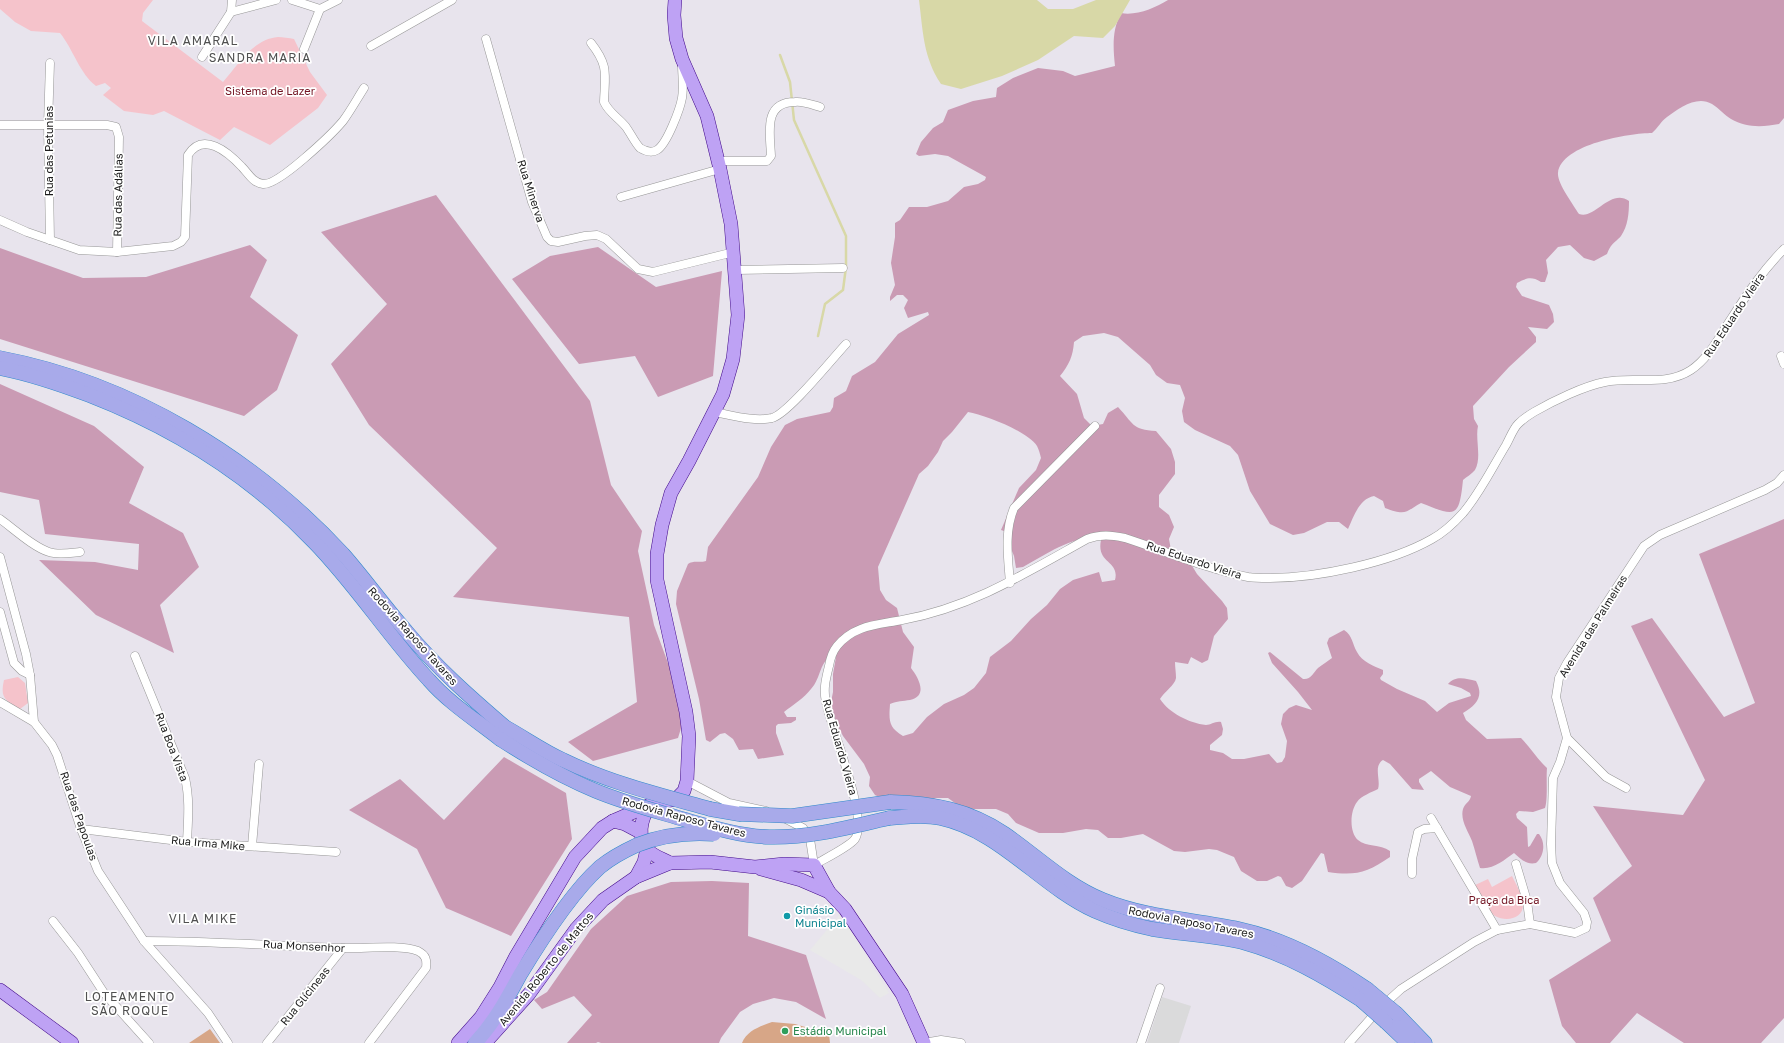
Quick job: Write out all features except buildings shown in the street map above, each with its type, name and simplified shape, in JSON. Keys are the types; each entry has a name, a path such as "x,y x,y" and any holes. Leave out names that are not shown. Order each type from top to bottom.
{"highway":[{"name":"Rodovia Raposo Tavares","path":"0,358 40,367 121,395 159,413 230,456 280,495 318,528 344,555 431,660 503,733 536,762 595,790 621,800 744,835 770,837 799,836 889,818 914,816 940,818 962,825 982,834 1048,882 1094,910 1121,921 1152,929 1241,942 1277,954 1364,995"},
{"name":"Rodovia Raposo Tavares","path":"0,368 56,382 109,403 154,423 221,462 254,487 309,537 341,572 401,649 430,682 455,704 503,733 588,771 653,794 710,809 740,814 792,816 890,802 936,805 961,812 984,822 1004,834 1056,874 1080,889 1102,900 1129,910 1156,917 1240,929 1277,941 1341,972 1364,995 1425,1043"},
{"path":"474,1043 492,1022 548,932 581,888 600,868 641,842 652,839 695,832 744,835"},
{"name":"Rodovia Raposo Tavares","path":"1392,1018 1408,1043"}],"main road":[{"path":"675,0 674,15 676,38 682,59 706,116 720,165 731,224 736,270 738,315 733,359 723,394 671,493 662,526 657,554 656,580 686,712 689,736 687,781"},
{"name":"Avenida Roberto de Mattos","path":"458,1043 481,1017 500,987 531,929 575,857 602,828 613,820 650,805 676,799 684,791 687,781"},
{"path":"636,878 644,862 641,842 643,816 650,805"},
{"path":"613,820 625,824 641,842 670,863"},
{"name":"Avenida Roberto de Mattos","path":"485,1043 529,994 576,929 603,900 636,878 670,863 710,862 755,867 784,864 814,865"},
{"path":"814,865 829,892 845,910 902,994 924,1043"},
{"path":"755,867 784,875 829,892"},
{"path":"0,990 72,1043"}],"street":[{"path":"202,57 231,12 232,0"},
{"path":"231,12 276,0"},
{"path":"292,0 320,9"},
{"path":"304,49 320,9 338,0"},
{"path":"371,46 452,0"},
{"name":"Rua Minerva","path":"486,39 532,202 547,237 551,241 558,242 597,235 606,239 638,269 653,272 734,252"},
{"path":"591,43 601,56 605,66 604,102 606,108 625,126 640,147 653,152 658,150 663,145 678,112 682,97 682,59"},
{"name":"Rua das Petunias","path":"50,63 48,125 50,240"},
{"path":"0,220 79,250 117,252 173,246 181,242 185,237 188,155 192,148 200,144 213,144 243,167 256,182 264,185 280,178 297,165 342,122 364,88"},
{"path":"621,196 720,165 763,162 770,159 770,119 773,112 782,104 796,101 820,107"},
{"path":"0,125 48,125"},
{"name":"Rua das Adálias","path":"48,125 113,125 117,130 119,137 117,252"},
{"name":"Rua Eduardo Vieira","path":"814,865 848,845 854,840 858,831 855,802 825,701 824,682 836,647 848,635 862,627 946,610 1010,583 1087,539 1098,535 1109,535 1125,538 1250,578 1288,578 1325,573 1369,563 1415,548 1434,538 1462,513 1475,496 1517,425 1534,412 1585,388 1605,382 1631,379 1662,381 1691,370 1703,361 1749,291 1772,260 1784,249"},
{"path":"736,270 843,268"},
{"path":"714,412 752,418 772,418 778,415 785,410 809,385 846,344"},
{"path":"1010,583 1007,530 1014,508 1095,426"},
{"name":"Avenida das Palmeiras","path":"1567,738 1556,697 1559,678 1567,663 1644,546 1660,535 1765,490 1777,483 1784,475"},
{"path":"0,518 48,552 80,552"},
{"path":"0,558 13,601 30,675 34,722"},
{"path":"0,612 14,663 22,671 30,675"},
{"name":"Rua Boa Vista","path":"135,656 185,778 189,803 187,842"},
{"path":"0,702 34,722"},
{"name":"Rua das Papoulas","path":"34,722 52,745 57,755 81,829 98,871 144,941 208,1013 228,1043"},
{"path":"1567,738 1606,778 1626,788"},
{"path":"1349,1043 1360,1029 1401,989 1474,942 1497,930 1530,924 1575,933 1583,931 1586,928 1587,922 1584,913 1560,883 1552,863 1551,844 1553,778 1562,756 1567,738"},
{"path":"252,846 259,764"},
{"path":"687,781 729,803 759,808 781,816 803,828 810,839 814,865"},
{"path":"1431,818 1497,930"},
{"path":"1412,874 1412,859 1418,832 1424,829 1437,828"},
{"name":"Rua Irma Mike","path":"81,829 187,842 336,852"},
{"path":"1516,864 1527,902 1530,924"},
{"path":"53,921 78,953 104,992 149,1043"},
{"name":"Rua Monsenhor","path":"144,941 206,941 343,948 408,949 419,952 425,956 427,961 426,968 369,1043"},
{"name":"Rua Glícineas","path":"266,1043 343,948"},
{"path":"1141,1043 1160,988"},
{"path":"924,1043 941,1040 961,1043"}],"shaded area":[{"path":"919,0 1037,0 1048,9 1073,9 1096,0 1130,0 1115,26 1103,38 1074,36 1038,60 1002,76 961,89 941,84 935,74 927,54"},
{"path":"1168,0 1784,0 1784,118 1779,124 1761,126 1743,124 1728,117 1712,104 1700,101 1694,102 1677,110 1667,117 1652,133 1628,135 1598,142 1571,155 1562,163 1558,177 1566,194 1579,214 1585,215 1591,213 1615,198 1622,198 1629,201 1627,224 1621,236 1612,245 1607,254 1594,261 1584,258 1570,245 1558,247 1546,260 1548,273 1545,282 1529,278 1517,283 1516,287 1522,296 1549,305 1553,314 1554,322 1547,329 1528,327 1536,337 1536,342 1509,367 1473,406 1474,419 1478,426 1478,460 1475,470 1463,480 1460,502 1457,508 1453,511 1441,511 1421,503 1408,511 1397,512 1385,508 1383,501 1374,496 1361,504 1348,529 1339,522 1327,522 1304,533 1293,535 1270,524 1250,491 1238,455 1230,446 1195,430 1184,422 1182,411 1185,398 1180,385 1167,383 1156,375 1150,365 1118,337 1104,333 1083,336 1074,342 1070,360 1060,376 1077,394 1084,418 1092,426 1103,424 1108,413 1118,407 1137,427 1156,431 1171,449 1175,462 1175,474 1159,495 1159,507 1169,515 1174,527 1169,539 1171,550 1191,564 1197,574 1227,608 1228,619 1214,636 1208,660 1202,663 1191,657 1188,664 1175,662 1175,681 1160,699 1164,704 1174,713 1186,720 1206,725 1221,722 1223,729 1222,735 1210,745 1210,750 1223,753 1232,759 1244,759 1269,754 1277,763 1282,762 1285,757 1287,741 1281,724 1283,714 1289,708 1296,705 1312,710 1272,663 1268,653 1270,652 1303,679 1306,679 1312,676 1318,668 1332,658 1327,643 1329,638 1344,630 1352,640 1359,655 1368,663 1383,670 1383,674 1380,678 1381,680 1397,689 1425,701 1437,712 1449,703 1471,696 1470,693 1461,688 1448,684 1451,681 1461,678 1476,681 1479,691 1478,700 1472,707 1463,713 1466,720 1487,739 1521,738 1547,768 1545,808 1533,812 1519,811 1516,814 1517,818 1527,827 1528,847 1537,834 1539,834 1543,841 1541,857 1536,863 1526,862 1514,853 1494,866 1480,868 1462,813 1471,796 1450,787 1431,771 1419,779 1419,782 1424,790 1412,789 1390,764 1383,760 1378,766 1378,789 1364,796 1357,802 1352,816 1352,827 1358,840 1365,844 1382,847 1390,851 1390,857 1367,870 1346,874 1328,872 1324,854 1321,853 1302,881 1292,888 1286,886 1281,877 1278,876 1267,881 1257,881 1241,871 1234,857 1217,850 1209,849 1185,852 1174,851 1143,834 1121,838 1108,838 1098,830 1086,829 1063,833 1039,833 1016,823 1008,814 996,809 972,809 959,806 948,798 936,798 911,808 898,806 875,795 869,786 870,777 864,764 843,736 834,719 831,702 836,657 835,653 823,665 817,680 808,692 784,712 787,717 796,717 796,720 791,723 778,724 776,726 776,733 784,755 758,759 753,749 739,750 733,739 725,733 720,734 710,742 706,740 699,699 676,604 677,591 688,564 692,562 706,561 708,547 758,477 771,447 785,425 797,419 830,412 833,407 834,398 846,391 852,376 875,362 898,334 929,315 928,312 908,318 904,308 908,300 903,295 897,295 890,301 895,285 891,263 895,237 895,223 900,220 909,207 927,207 948,201 964,187 978,184 985,180 986,177 948,156 935,154 919,156 916,154 921,142 933,128 943,122 948,110 973,101 996,97 997,88 1013,78 1038,68 1063,71 1075,76 1115,66 1114,39 1116,26 1121,13 1127,14 1139,12","holes":["968,412 1005,424 1032,440 1037,446 1041,458 1036,470 1019,488 1001,530 1004,531 1014,556 1016,568 1023,567 1050,552 1079,539 1100,537 1100,548 1102,554 1114,569 1116,574 1115,580 1102,582 1099,572 1073,580 1060,589 1047,605 1031,619 1011,641 990,657 986,673 974,688 964,695 944,704 927,717 913,733 903,736 898,733 890,723 890,704 916,698 921,690 919,681 911,668 914,647 903,632 897,608 886,600 880,590 878,567 919,474 928,466 938,452 943,441"]},
{"path":"436,195 590,401 611,485 642,531 638,551 654,625 686,712 678,738 593,761 568,742 637,702 629,617 453,597 497,548 369,425 331,364 387,304 321,232"},
{"path":"250,245 267,260 250,297 298,335 277,390 244,416 0,339 0,248 83,278 146,277"},
{"path":"598,247 656,287 722,271 713,376 658,397 635,356 579,364 512,279 550,256"},
{"path":"0,384 94,426 144,467 129,503 183,533 199,567 160,605 174,653 96,615 39,560 95,562 138,570 139,544 45,534 39,500 0,492"},
{"path":"1784,519 1784,1018 1761,1043 1684,1043 1637,1013 1610,1043 1576,1043 1562,1026 1549,980 1611,941 1593,898 1632,866 1593,806 1683,815 1705,780 1631,626 1652,618 1724,717 1755,703 1699,554"},
{"path":"504,757 566,793 572,839 511,936 446,908 417,849 349,810 400,779 444,820"},
{"path":"712,881 749,883 748,936 806,955 826,1019 796,1002 774,998 753,1004 740,1012 719,1043 567,1043 592,1015 574,996 542,1009 534,1000 547,992 591,929 627,896 671,882"},
{"path":"840,914 889,993 880,998 861,980 810,950"},
{"path":"1162,997 1191,1006 1179,1043 1147,1043"},
{"name":"Estádio Municipal","path":"772,1022 795,1024 829,1034 830,1043 742,1043 751,1032"},
{"path":"210,1029 220,1043 189,1043"}],"green space":[{"name":"Sistema de Lazer","path":"0,0 153,0 143,13 142,21 223,82 240,61 261,42 278,37 294,39 310,72 327,95 318,108 270,145 234,127 220,140 164,111 153,115 124,111 103,95 111,88 105,83 96,86 85,75 65,39 60,33 31,31 15,22 0,9"},
{"path":"18,677 25,683 28,703 20,709 7,701 3,695 4,680"},
{"name":"Praça da Bica","path":"1512,876 1522,898 1522,910 1513,918 1499,918 1488,910 1473,886 1488,879 1492,887"}],"waterway":[{"path":"780,55 790,82 794,120 846,236 846,267 843,290 825,304 818,336"}],"place":[{"name":"Ginásio Municipal","path":"787,916"},
{"name":"Estádio Municipal","path":"785,1031"}],"district":[{"name":"VILA AMARAL","path":"193,41"},
{"name":"SANDRA MARIA","path":"260,58"},
{"name":"VILA MIKE","path":"203,919"},
{"name":"LOTEAMENTO SÃO ROQUE","path":"130,1004"}]}
